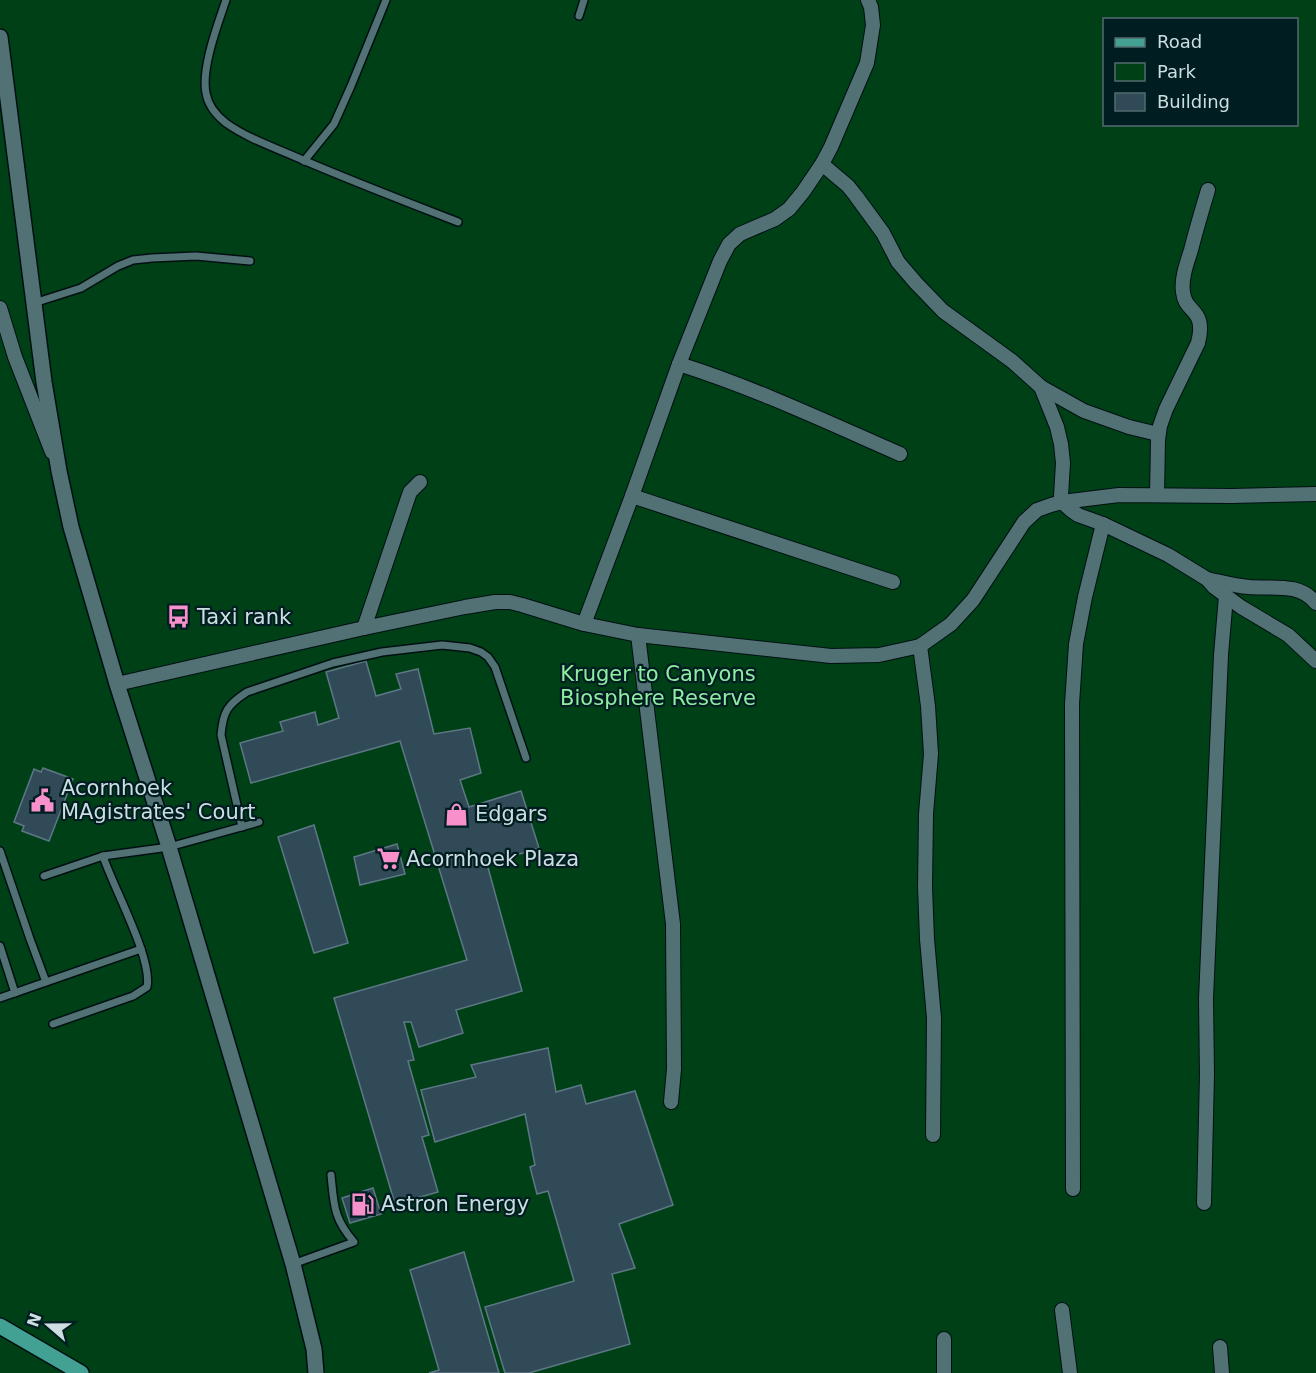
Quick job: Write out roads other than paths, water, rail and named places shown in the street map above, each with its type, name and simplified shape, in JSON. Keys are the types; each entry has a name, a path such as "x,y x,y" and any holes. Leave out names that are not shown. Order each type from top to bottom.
{"main road":[{"path":"0,1326 81,1373"}],"street":[{"path":"584,624 679,364 720,261 729,244 740,234 775,219 789,209 822,164 839,129 867,63 873,25 868,0"},
{"path":"0,37 44,382 71,527 293,1264 314,1349 316,1373"},
{"path":"822,164 848,186 883,233 898,262 943,311 1012,361 1041,387 1084,411 1129,427 1158,434"},
{"path":"1156,495 1158,434 1166,409 1201,331 1201,323 1183,294 1183,283 1208,190"},
{"path":"0,308 15,357 59,471"},
{"path":"679,364 769,398 900,454"},
{"path":"1041,387 1057,427 1061,444 1062,502 1078,514 1168,555 1207,579 1226,596 1288,635 1316,661"},
{"path":"364,628 410,492 420,482"},
{"path":"117,684 364,628 495,602 510,602 584,624 638,635 831,656 879,655 920,646 951,624 972,600 1024,522 1037,510 1062,502 1119,495 1316,494"},
{"path":"632,496 893,582"},
{"path":"1073,1189 1072,704 1076,644 1103,524"},
{"path":"1207,579 1247,587 1293,588 1304,593 1316,603"},
{"path":"1204,1203 1206,999 1221,655 1226,596"},
{"path":"638,635 673,924 674,1049 671,1102"},
{"path":"920,646 928,706 931,754 926,814 925,887 934,1018 933,1135"},
{"path":"1062,1310 1070,1373"},
{"path":"944,1339 944,1373"},
{"path":"1220,1347 1221,1373"}],"lane":[{"path":"226,0 216,28 206,73 206,94 212,107 221,118 249,136 458,222"},
{"path":"304,160 334,124 386,0"},
{"path":"579,16 584,0"},
{"path":"34,303 81,288 118,266 133,261 196,256 250,261"},
{"path":"242,827 221,735 222,720 227,707 247,692 333,663 382,652 442,645 464,647 481,652 495,667 526,758"},
{"path":"44,876 103,856 169,847 259,822"},
{"path":"0,851 46,982"},
{"path":"53,1024 133,996 147,987 148,979 141,949 103,856"},
{"path":"0,946 15,993"},
{"path":"0,998 141,949"},
{"path":"293,1264 354,1242 343,1230 337,1218 331,1174"}],"place":[{"name":"Taxi rank","path":"179,617"},
{"name":"Acornhoek MAgistrates' Court","path":"43,800"},
{"name":"Edgars","path":"457,814"},
{"name":"Acornhoek Plaza","path":"388,859"},
{"name":"Astron Energy","path":"363,1204"}],"park label":[{"name":"Kruger to Canyons Biosphere Reserve","path":"658,686"}]}
